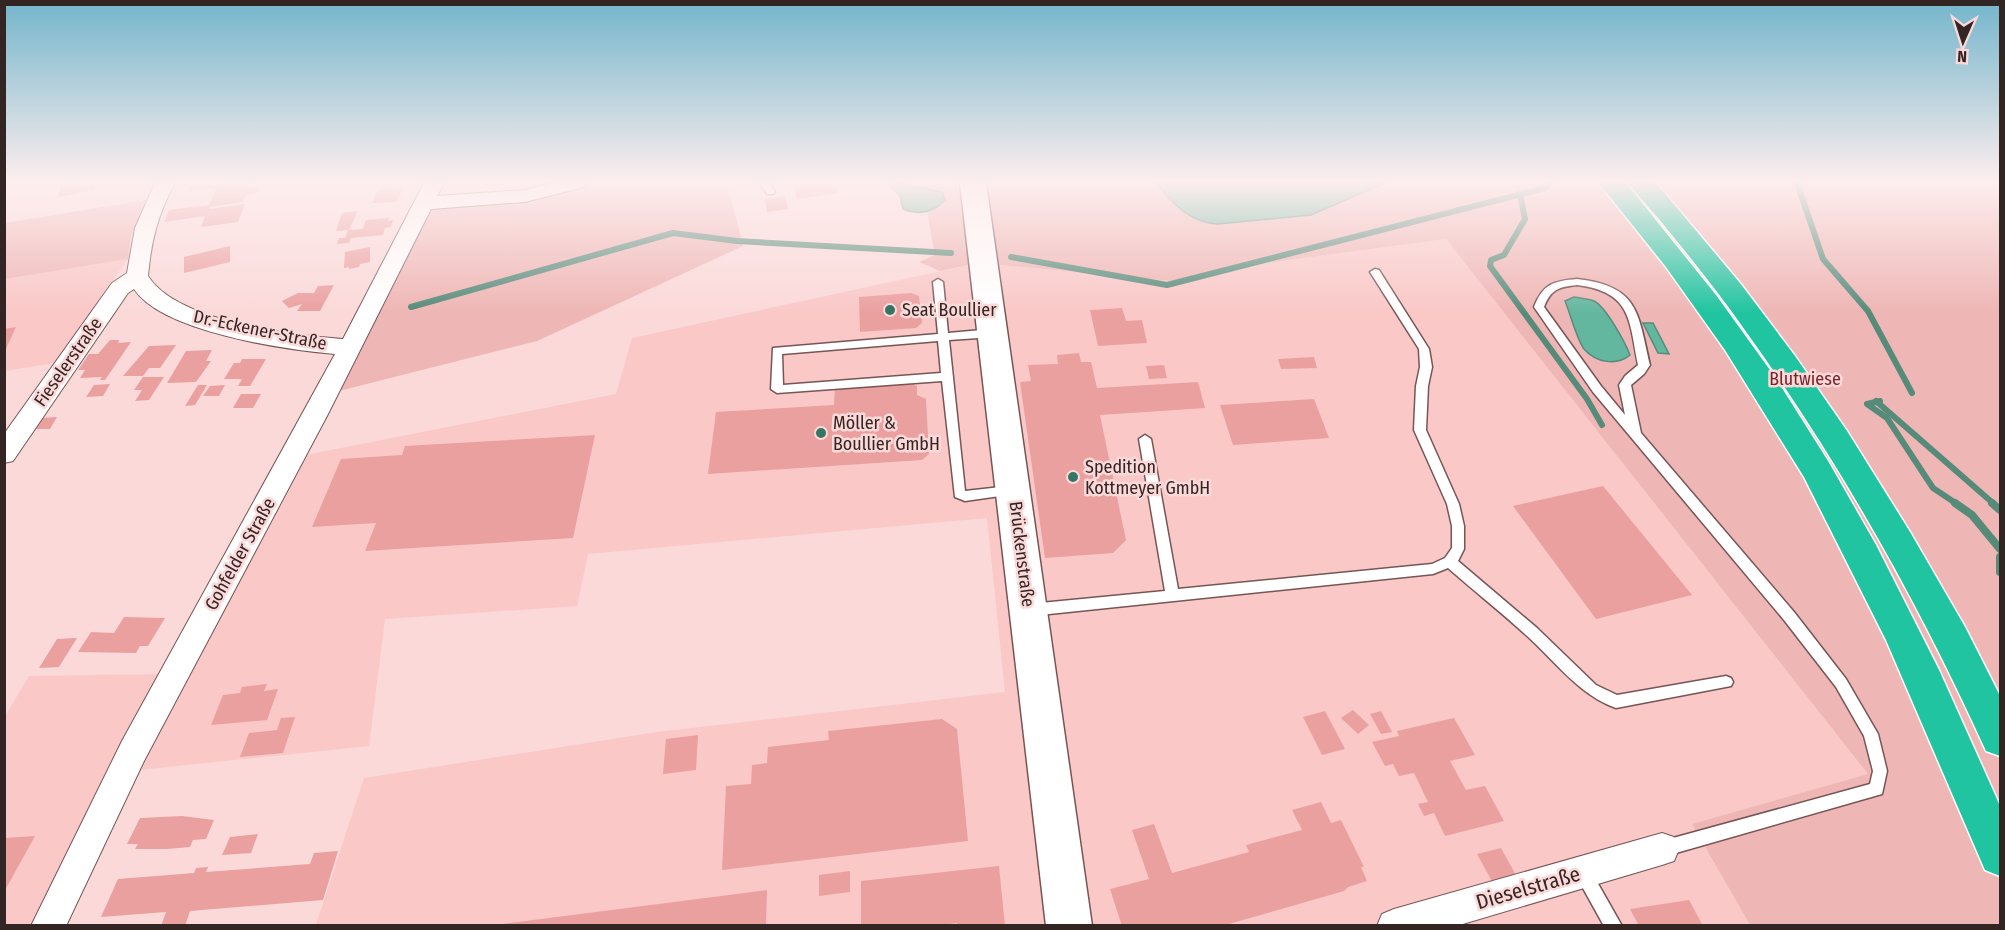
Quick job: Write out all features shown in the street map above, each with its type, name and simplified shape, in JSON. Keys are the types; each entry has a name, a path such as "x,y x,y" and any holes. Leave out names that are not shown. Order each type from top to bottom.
{"highway":[{"path":"1653,226 1783,415 1840,512 1903,633 2001,855"},
{"path":"1670,226 1709,261 1809,397 1887,523 1934,607 2001,738"}],"main road":[{"name":"Brückenstraße","path":"979,226 1069,926"}],"street":[{"path":"137,276 144,226"},
{"name":"Gohfelder Straße","path":"48,926 133,751 351,347 412,226"},
{"name":"Dr.-Eckener-Straße","path":"137,276 150,294 192,318 319,346 351,347"},
{"name":"Fieselerstraße","path":"4,454 120,288 137,276"},
{"name":"Dieselstraße","path":"1394,926 1662,849"}],"lane":[{"path":"1029,610 1433,569 1450,562 1458,549 1458,526 1453,504 1420,430 1422,386 1426,367 1424,349 1375,272"},
{"path":"938,282 959,494 965,496 1014,490"},
{"path":"1635,433 1624,385 1629,377 1640,373 1644,366 1631,309 1616,293 1596,284 1576,282 1554,287 1544,294 1539,307 1571,355 1635,433 1789,616 1841,683 1871,734 1880,771 1877,789 1662,849"},
{"path":"947,377 777,388 777,351 994,332"},
{"path":"1144,440 1173,595"},
{"path":"1450,562 1532,632 1591,689 1616,702 1726,682"},
{"path":"1582,872 1614,926"}],"shaded area":[{"path":"1446,239 1868,774 1692,824 1750,925 316,925 364,778 657,732 1005,692 987,518 588,554 577,606 385,619 369,746 129,771 42,925 5,926 5,716 29,676 170,674 290,458 616,394 632,338 969,265 1000,265 1171,281 1259,264"},
{"path":"128,259 54,363 5,371 5,279"},
{"path":"1574,297 1594,301 1604,310 1615,325 1630,355 1613,362 1600,360 1584,349 1565,301"},
{"path":"1643,323 1653,323 1669,354 1658,353"}],"green space":[{"path":"5,226 135,226 131,236 128,259 5,279"},
{"path":"422,226 738,226 743,246 537,341 331,393"},
{"name":"Blutwiese","path":"930,226 2000,226 2000,925 1750,925 1692,824 1868,774 1446,239 1259,264 1171,281 1000,265 969,265 940,271 919,262 935,255"}],"building":[{"path":"338,226 351,226 349,230 363,229 364,226 391,226 385,228 383,235 351,238 349,243 337,244 339,238 345,238 348,230 336,231"},
{"path":"230,246 230,262 184,273 184,257"},
{"path":"370,247 370,262 360,264 359,267 344,268 345,252"},
{"path":"334,285 320,311 297,311 302,304 289,308 282,301 298,293 314,293 318,286"},
{"name":"Seat Boullier","path":"911,293 919,296 922,323 916,328 860,332 859,297"},
{"path":"1122,308 1126,321 1142,320 1147,343 1098,346 1090,310"},
{"path":"16,327 4,353 4,329"},
{"path":"110,340 119,340 118,343 131,342 105,380 100,380 102,377 80,378 85,370 78,370 89,354 98,354"},
{"path":"176,345 160,368 149,368 143,376 123,376 149,346"},
{"path":"212,350 206,361 211,361 196,382 167,383 186,351"},
{"name":"Spedition Kottmeyer GmbH","path":"1079,353 1081,362 1091,362 1097,388 1198,382 1205,408 1100,415 1126,540 1113,553 1045,558 1020,382 1031,381 1028,365 1058,364 1057,355"},
{"path":"1314,357 1317,368 1281,369 1278,359"},
{"path":"242,359 266,359 250,386 238,386 242,379 224,379 234,363 240,363"},
{"path":"1164,365 1167,378 1149,379 1146,366"},
{"path":"143,377 164,377 149,400 135,401 142,390 134,390"},
{"name":"Möller & Boullier GmbH","path":"909,382 917,386 917,395 926,399 929,454 922,460 708,474 716,412 834,405 835,386"},
{"path":"110,384 103,396 86,397 94,385"},
{"path":"198,385 207,385 195,405 185,406"},
{"path":"225,385 219,396 203,396 210,386"},
{"path":"241,394 261,394 253,408 233,408"},
{"path":"1314,399 1329,438 1233,445 1220,405"},
{"path":"57,417 50,429 32,429 40,418"},
{"path":"595,435 573,538 365,551 376,523 312,527 341,459 402,455 405,446"},
{"path":"1603,486 1692,595 1596,619 1513,506"},
{"path":"124,617 165,618 148,646 140,646 136,653 78,652 91,632 114,633"},
{"path":"77,638 59,667 39,668 57,639"},
{"path":"267,684 264,691 278,689 267,720 211,725 223,695 240,693 242,687"},
{"path":"1353,710 1369,725 1358,734 1341,718"},
{"path":"1325,711 1345,749 1322,755 1303,717"},
{"path":"1381,711 1392,732 1381,734 1370,714"},
{"path":"295,717 283,753 240,757 249,733 277,730 281,718"},
{"path":"1454,718 1475,755 1450,761 1466,790 1485,786 1504,821 1445,836 1434,813 1424,816 1418,804 1428,802 1414,773 1399,776 1393,764 1385,766 1372,742 1399,736 1397,731"},
{"path":"942,719 957,729 968,841 722,870 726,786 751,784 752,765 767,763 768,747 829,740 828,731"},
{"path":"698,735 696,770 663,774 666,739"},
{"path":"1321,802 1331,823 1341,820 1364,867 1361,867 1367,881 1348,887 1344,891 1222,926 1122,926 1110,889 1149,879 1132,830 1154,824 1172,873 1249,852 1246,845 1302,830 1292,810"},
{"path":"182,816 214,820 206,839 193,840 190,847 167,849 135,849 138,844 127,844 140,818"},
{"path":"258,834 251,853 222,855 230,837"},
{"path":"35,836 4,892 4,838"},
{"path":"1501,848 1517,877 1493,883 1477,854"},
{"path":"338,851 323,900 190,911 185,926 161,926 166,912 101,917 118,879 194,873 196,868 208,867 206,872 310,864 314,853"},
{"path":"999,866 1005,926 957,926 957,923 950,924 950,926 861,926 861,881"},
{"path":"850,871 850,892 819,896 819,875"},
{"path":"767,890 766,926 503,926 503,924"},
{"path":"1689,900 1703,926 1639,926 1630,909"}],"waterway":[{"path":"1011,257 1167,285 1395,226"},
{"path":"1521,226 1504,255 1491,260 1490,266 1587,399 1602,425"},
{"path":"1812,226 1823,259 1868,311 1912,393"},
{"path":"411,307 673,233 737,241 951,253"},
{"path":"1877,402 1994,504"},
{"path":"1877,402 1867,404 1887,418 1933,488 1957,504"},
{"path":"1955,503 1972,515 2000,549"},
{"path":"1992,503 2000,510"},
{"path":"2000,557 2000,572"}],"place":[{"name":"Seat Boullier","path":"890,310"},
{"name":"Möller & Boullier GmbH","path":"821,433"},
{"name":"Spedition Kottmeyer GmbH","path":"1073,477"}]}
